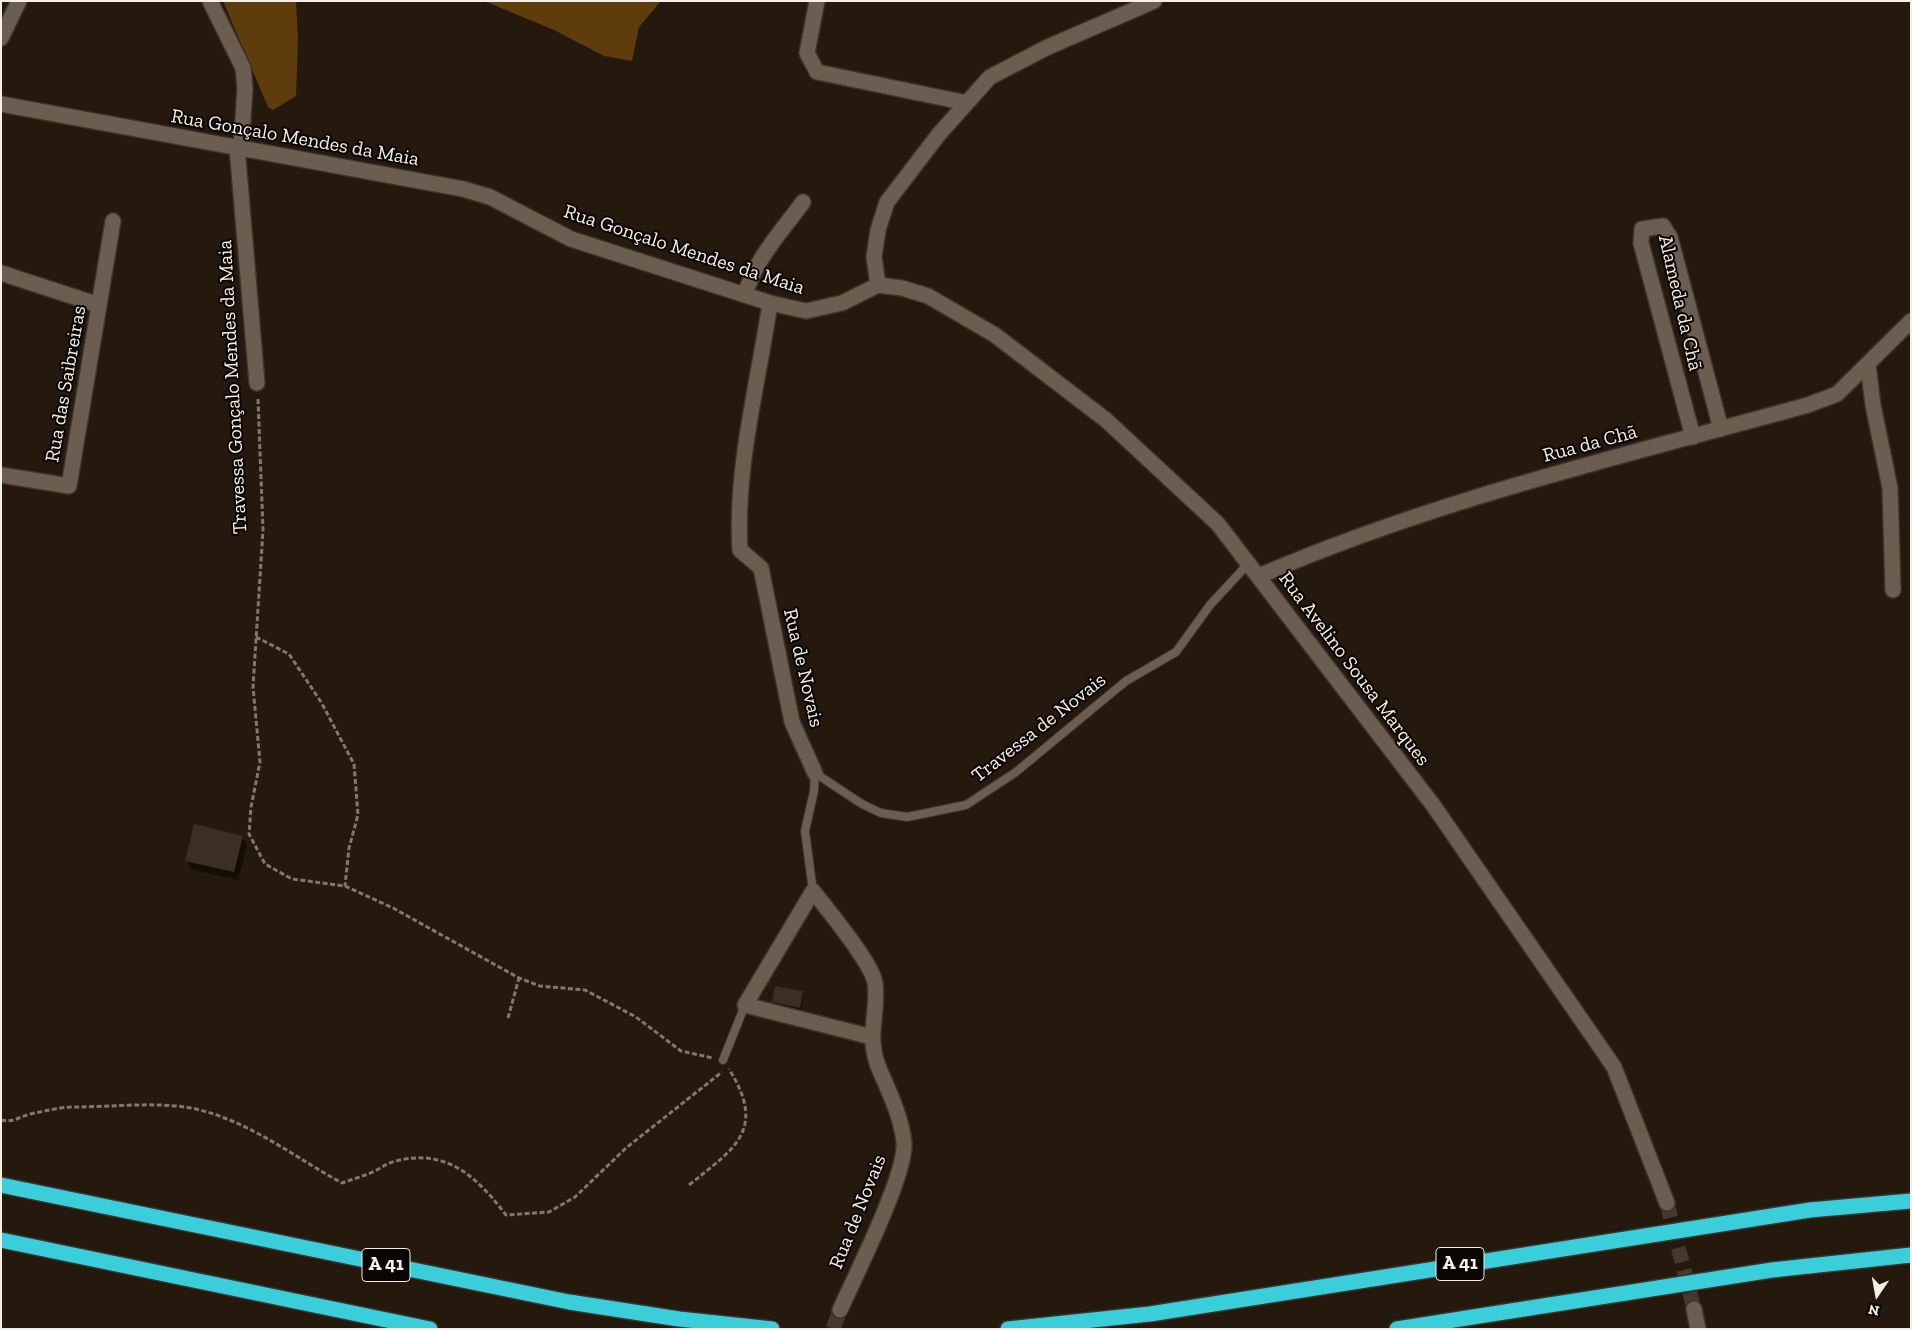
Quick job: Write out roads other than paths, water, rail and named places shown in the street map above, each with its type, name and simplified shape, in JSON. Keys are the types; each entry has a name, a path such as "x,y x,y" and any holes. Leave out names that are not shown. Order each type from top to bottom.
{"highway":[{"name":"A 41","path":"1,1185 569,1302 679,1319 772,1329"},
{"name":"A 41","path":"1008,1329 1159,1312 1810,1210 1911,1201"},
{"path":"1,1240 430,1329"},
{"path":"1397,1329 1763,1271 1911,1255"}],"street":[{"path":"1,38 19,1"},
{"name":"Travessa Gonçalo Mendes da Maia","path":"210,1 243,68 245,88 239,148 257,383"},
{"path":"817,1 807,53 817,72 967,102"},
{"path":"878,285 874,257 878,230 887,202 939,134 990,77 1048,47 1154,1"},
{"name":"Rua Gonçalo Mendes da Maia","path":"1,104 463,189 490,197 571,239 770,303 806,311 842,303 878,285"},
{"path":"745,295 749,281 763,256 803,202"},
{"name":"Rua das Saibreiras","path":"1,475 69,486 114,221"},
{"name":"Alameda da Chã","path":"1693,437 1641,243 1642,229 1663,226 1670,238 1721,429"},
{"path":"1,273 99,305"},
{"name":"Rua Avelino Sousa Marques","path":"878,285 902,288 928,296 995,335 1106,420 1218,524 1433,805 1614,1067 1667,1203"},
{"name":"Rua de Novais","path":"770,303 743,458 738,516 740,550 762,568 791,717 801,746 815,773"},
{"name":"Rua da Chã","path":"1259,576 1301,558 1489,492 1808,405 1837,394 1911,321"},
{"path":"1868,364 1873,405 1890,488 1893,590"},
{"path":"813,890 745,1005 872,1038"},
{"name":"Rua de Novais","path":"813,890 866,964 875,982 872,1049 901,1123 904,1144 900,1166 881,1216 840,1310"},
{"path":"1694,1309 1698,1329"}],"lane":[{"name":"Travessa de Novais","path":"815,773 862,804 881,813 907,817 966,805 1016,772 1126,681 1176,652 1210,605 1248,564"},
{"name":"Rua de Novais","path":"813,890 805,830 814,791 815,773"},
{"path":"726,1063 745,1005"}],"tunnel":[{"path":"1667,1203 1694,1309"},
{"path":"833,1329 840,1310"}]}
